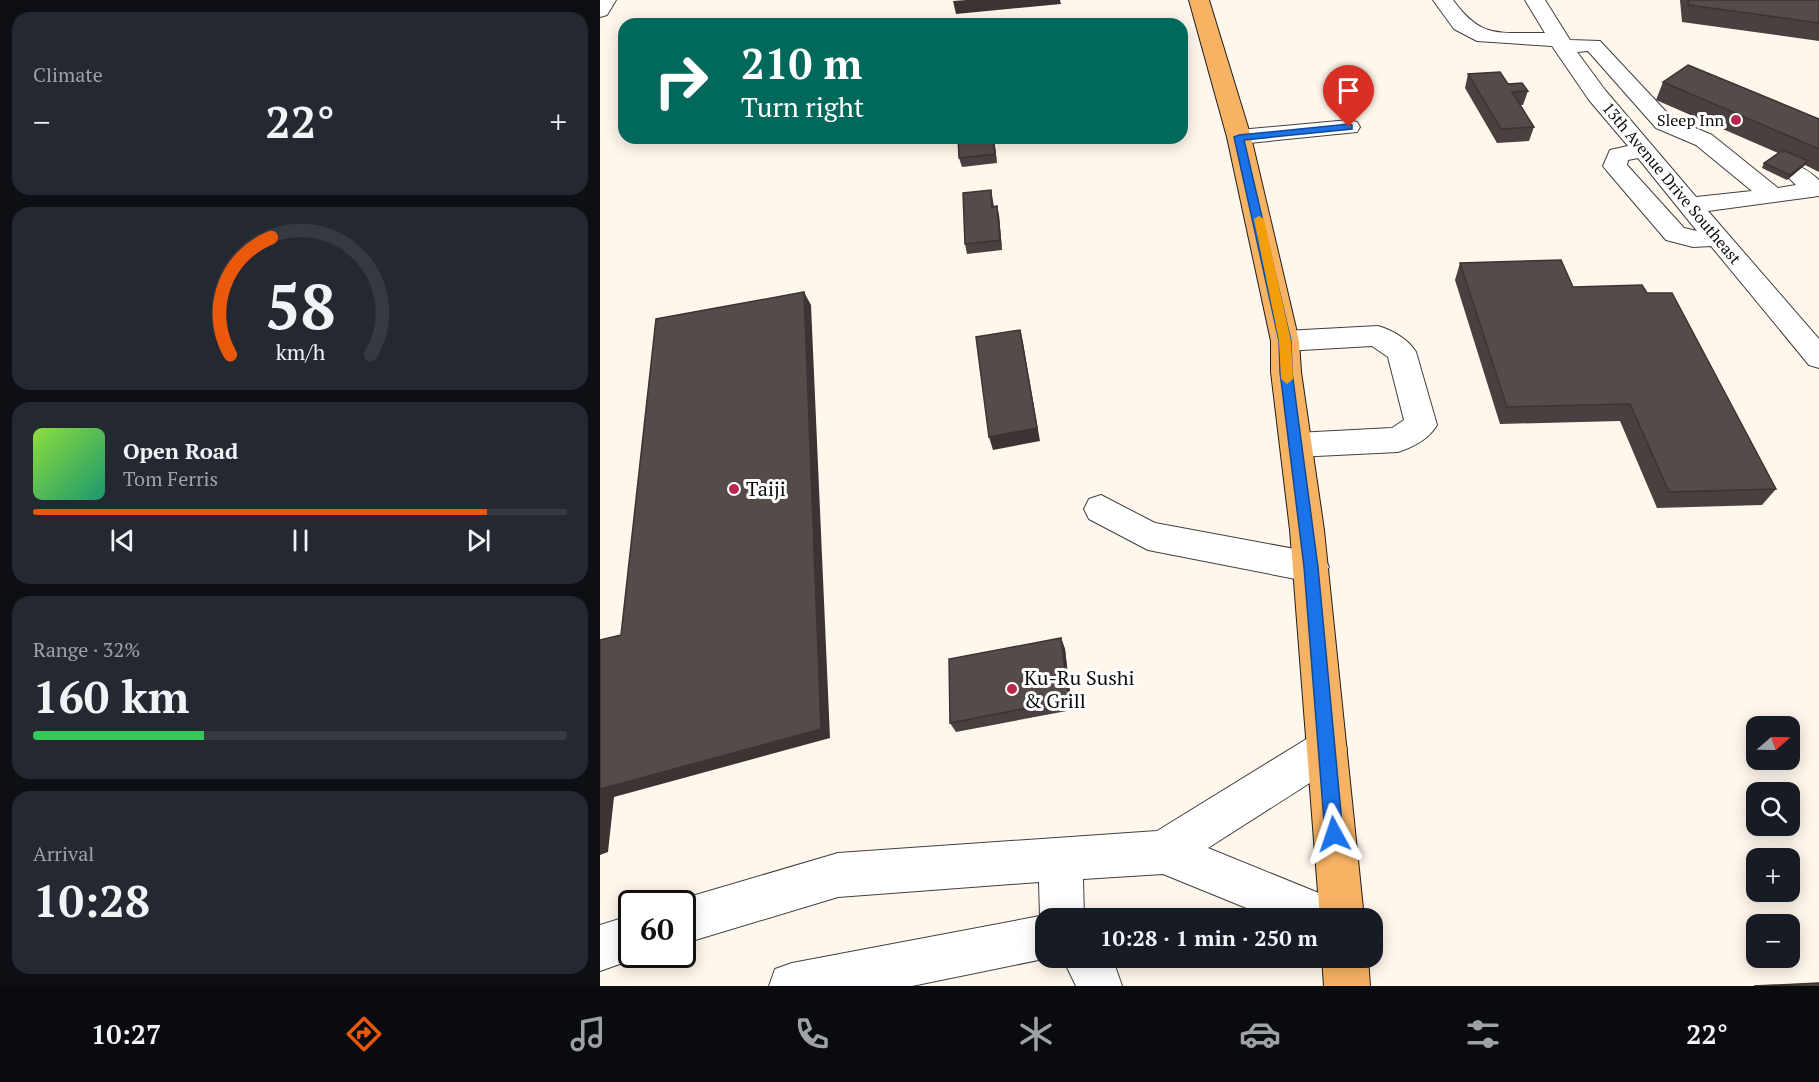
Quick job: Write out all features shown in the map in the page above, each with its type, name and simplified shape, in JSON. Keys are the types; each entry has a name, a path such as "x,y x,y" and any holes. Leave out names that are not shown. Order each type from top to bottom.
{"main road":[{"path":"1199,0 1239,137 1285,341 1286,372 1311,567 1341,908"},
{"path":"1346,968 1347,986"}],"street":[{"path":"600,11 606,0"},
{"path":"1443,0 1461,25 1484,37 1593,45 1664,123 1704,140 1773,196"},
{"name":"13th Avenue Drive Southeast","path":"1535,0 1560,44 1644,150 1819,358"},
{"path":"1239,137 1349,127"},
{"path":"1644,150 1618,155 1616,165 1675,234 1693,239 1718,238"},
{"path":"1719,152 1739,153 1760,159"},
{"path":"1690,205 1812,190 1811,186 1796,173"},
{"path":"1285,341 1378,336 1401,352 1421,425 1398,440 1296,445"},
{"path":"1101,509 1148,536 1311,567"},
{"path":"1163,852 1326,749"},
{"path":"696,918 838,875 1163,852 1300,908"},
{"path":"1061,858 1062,908"},
{"path":"792,986 1035,939"},
{"path":"600,948 618,942"},
{"path":"1093,968 1099,986"}],"building":[{"path":"1688,0 1819,0 1819,23 1689,5"},
{"path":"1688,65 1819,119 1819,149 1663,82"},
{"path":"1500,72 1508,84 1522,83 1528,91 1512,92 1534,127 1501,129 1468,74"},
{"path":"958,144 994,144 995,154 959,158"},
{"path":"1783,150 1808,161 1790,175 1764,163"},
{"path":"991,190 992,207 997,206 1000,240 965,244 963,193"},
{"path":"1561,260 1573,287 1642,285 1647,293 1672,293 1776,489 1669,492 1630,404 1507,407 1460,263"},
{"name":"Taiji","path":"804,292 821,729 600,789 600,640 621,635 656,319"},
{"path":"1020,330 1037,428 989,437 976,337"},
{"name":"Ku-Ru Sushi & Grill","path":"1061,638 1069,700 950,723 949,659"},
{"path":"1819,983 1819,986 1754,986"}],"slow traffic":[{"path":"1259,219 1285,341 1287,379"}],"place":[{"name":"Sleep Inn","path":"1736,120"},
{"name":"Taiji","path":"734,489"},
{"name":"Ku-Ru Sushi & Grill","path":"1012,689"}],"route":[{"path":"1334,834 1311,567 1286,372 1285,341 1239,137 1349,127"}]}
